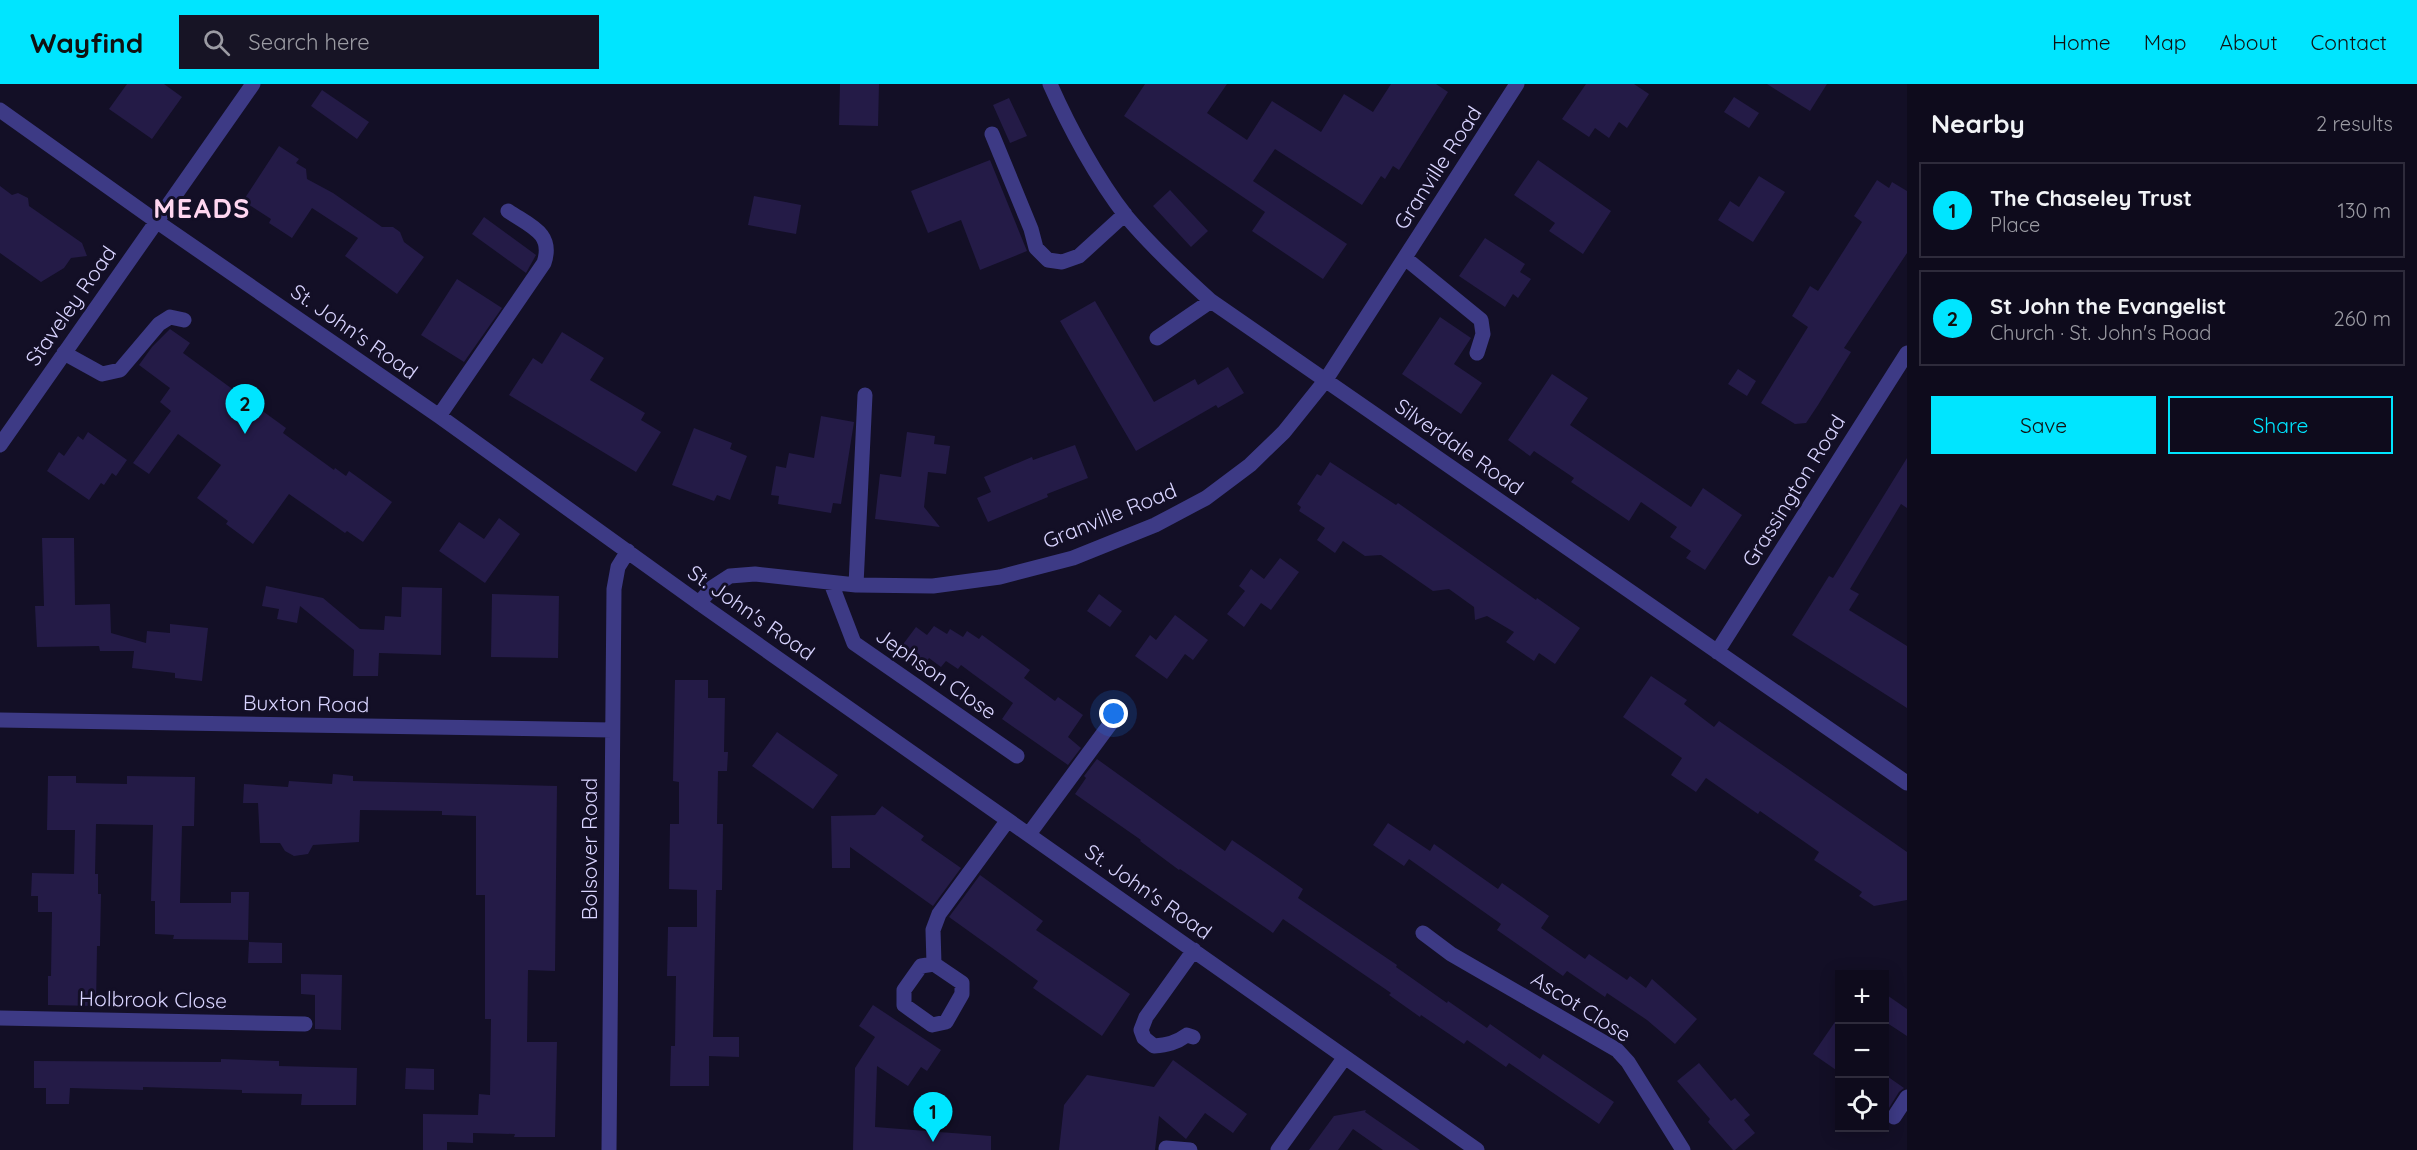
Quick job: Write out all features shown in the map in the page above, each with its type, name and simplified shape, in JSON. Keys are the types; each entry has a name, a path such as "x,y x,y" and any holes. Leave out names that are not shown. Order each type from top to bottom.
{"street":[{"name":"Staveley Road","path":"0,445 253,84"},
{"name":"Silverdale Road","path":"1050,84 1062,111 1089,159 1125,214 1164,257 1211,301 1907,783"},
{"name":"Granville Road","path":"699,603 713,587 730,576 755,574 856,585 933,586 1000,577 1073,558 1155,525 1206,498 1250,465 1284,432 1325,381 1517,84"},
{"name":"St. John's Road","path":"0,110 438,416 699,603 1477,1150"},
{"path":"992,134 1031,229 1036,248 1047,260 1062,262 1079,256 1125,214"},
{"path":"438,416 544,263 548,251 546,240 541,233 508,211"},
{"path":"1405,258 1480,320 1483,334 1477,353"},
{"path":"1157,338 1211,301"},
{"path":"64,353 102,374 120,370 159,324 170,317 184,320"},
{"name":"Grassington Road","path":"1717,652 1907,353"},
{"path":"856,585 865,395"},
{"name":"Bolsover Road","path":"609,1150 614,589 618,567 628,551"},
{"name":"Jephson Close","path":"831,583 854,643 1017,756"},
{"path":"1029,834 1119,712"},
{"name":"Buxton Road","path":"0,720 612,730"},
{"path":"934,964 933,930 939,914 1008,820"},
{"name":"Ascot Close","path":"1423,933 1451,954 1617,1050 1629,1062 1683,1150"},
{"path":"1193,1037 1186,1035 1166,1046 1154,1046 1144,1038 1141,1030 1146,1017 1194,950"},
{"name":"Holbrook Close","path":"0,1018 305,1024"},
{"path":"1278,1150 1345,1057"},
{"path":"1894,1117 1907,1097"},
{"path":"1166,1150 1166,1148 1188,1148 1190,1150"}],"building":[{"path":"127,84 164,84 182,97 152,139 109,109"},
{"path":"840,84 879,84 878,126 839,125"},
{"path":"1145,84 1227,84 1207,113 1247,140 1272,101 1321,132 1344,94 1373,112 1391,84 1436,84 1448,92 1399,170 1393,166 1385,179 1381,176 1362,205 1275,149 1253,181 1347,244 1323,279 1252,231 1265,212 1124,116"},
{"path":"1586,84 1634,84 1649,94 1627,128 1619,122 1609,138 1595,128 1589,137 1562,119"},
{"path":"1767,84 1827,84 1810,111"},
{"path":"322,90 369,122 357,139 311,106"},
{"path":"1734,97 1759,113 1749,128 1724,112"},
{"path":"1009,98 1027,136 1010,143 993,105"},
{"path":"279,146 299,159 296,163 306,169 307,179 333,193 382,227 393,227 400,232 404,242 424,257 397,294 345,256 358,238 312,208 292,238 269,223 271,219 243,201"},
{"path":"990,160 1027,251 980,270 961,220 928,233 911,191"},
{"path":"1538,160 1611,211 1583,254 1549,231 1555,223 1514,195"},
{"path":"1759,176 1785,192 1753,242 1718,220 1730,201 1739,207"},
{"path":"1877,180 1889,188 1892,182 1907,191 1907,253 1844,348 1851,352 1818,405 1806,423 1795,424 1761,403 1808,327 1792,316 1810,286 1818,291 1862,222 1854,216"},
{"path":"0,186 12,195 18,193 28,198 29,206 82,243 87,256 71,258 64,268 41,282 0,253"},
{"path":"1170,190 1208,231 1191,247 1153,206"},
{"path":"754,196 801,205 796,234 748,225"},
{"path":"484,217 536,255 526,273 472,234"},
{"path":"1485,238 1525,264 1520,272 1531,279 1518,298 1513,294 1505,307 1459,276"},
{"path":"457,279 502,308 464,362 421,335"},
{"path":"1095,301 1154,402 1195,379 1198,385 1228,367 1244,393 1218,408 1216,405 1136,451 1060,321"},
{"path":"1440,317 1471,338 1454,364 1482,383 1461,414 1402,374"},
{"path":"170,329 190,343 183,353 286,428 283,433 334,470 335,468 346,476 349,471 392,502 363,542 347,531 345,533 289,494 253,544 226,524 228,521 197,498 221,465 178,434 149,474 133,463 171,411 160,402 170,388 139,365 152,347"},
{"path":"562,332 604,358 590,380 645,413 641,420 661,432 636,472 509,395 533,358 542,364"},
{"path":"1738,369 1756,381 1747,396 1728,384"},
{"path":"1552,374 1588,398 1570,425 1691,507 1703,488 1742,515 1705,570 1686,558 1691,551 1670,537 1677,527 1641,502 1629,521 1571,482 1574,478 1534,451 1530,456 1508,440"},
{"path":"821,416 854,422 841,504 833,503 831,513 778,504 779,496 771,495 776,466 786,468 789,453 814,458"},
{"path":"694,428 732,443 730,449 747,456 730,500 717,495 714,501 672,485"},
{"path":"88,432 127,460 116,476 112,473 104,485 101,483 89,500 47,471 59,452 64,456 78,436 83,440"},
{"path":"907,432 935,436 934,444 950,446 946,474 928,472 924,507 940,527 875,519 880,474 901,477"},
{"path":"1075,445 1088,478 1047,494 1048,497 988,522 977,498 991,492 984,477 1032,457 1033,460"},
{"path":"1907,458 1907,508 1901,504 1850,589 1859,594 1849,610 1907,646 1907,708 1792,635 1829,576 1833,578"},
{"path":"1330,462 1396,505 1398,503 1536,600 1537,598 1580,628 1555,664 1539,653 1534,661 1506,642 1514,632 1487,616 1475,620 1474,607 1449,589 1433,591 1381,555 1365,556 1343,541 1335,553 1317,540 1325,528 1299,511 1301,507 1297,504 1317,474 1321,476"},
{"path":"499,518 520,534 485,583 439,551 459,522 484,539"},
{"path":"42,538 74,538 75,605 110,604 111,633 146,643 147,631 170,633 170,624 208,628 202,681 175,678 175,673 132,668 134,651 100,651 99,646 37,647 35,606 44,606"},
{"path":"1280,558 1299,572 1271,610 1261,603 1244,627 1227,614 1245,591 1239,586 1251,569 1264,579"},
{"path":"266,586 323,598 360,629 384,630 385,616 401,617 402,587 442,588 441,655 379,653 378,676 353,676 354,650 300,606 297,623 277,619 279,609 262,606"},
{"path":"492,594 559,596 558,658 491,657"},
{"path":"1099,594 1122,611 1110,627 1087,611"},
{"path":"1175,615 1208,640 1193,660 1185,654 1167,679 1135,656 1150,635 1156,640"},
{"path":"934,626 947,634 950,629 963,637 967,631 979,639 982,635 1030,670 1024,678 1055,701 1058,697 1083,715 1068,737 1081,748 1068,765 1002,719 1013,703 961,665 958,669 946,661 941,667 929,658 925,664 901,647 916,627 927,635"},
{"path":"1651,676 1687,700 1684,704 1714,727 1719,721 1907,852 1907,900 1874,906 1859,896 1862,892 1814,860 1819,852 1760,811 1758,814 1706,778 1696,792 1671,775 1682,758 1623,717"},
{"path":"675,680 708,680 708,698 725,698 724,752 728,752 727,771 718,771 717,824 723,824 722,890 716,890 713,1037 739,1037 739,1057 709,1056 709,1086 670,1086 671,1046 675,1046 676,976 667,976 668,927 697,927 697,890 669,889 670,824 679,824 679,782 673,781"},
{"path":"777,732 838,775 813,809 752,766"},
{"path":"1097,759 1225,851 1232,840 1276,870 1303,889 1298,898 1397,965 1396,967 1447,1003 1448,1001 1487,1028 1490,1024 1540,1059 1543,1054 1614,1102 1599,1124 1509,1063 1506,1067 1467,1040 1464,1044 1421,1015 1420,1017 1389,995 1391,993 1283,919 1273,933 1179,870 1141,840 1075,794 1086,778 1084,776"},
{"path":"333,774 353,776 353,781 557,786 555,971 528,970 527,1042 557,1042 555,1137 514,1137 515,1134 473,1133 473,1143 447,1142 447,1150 423,1150 423,1114 478,1115 479,1094 490,1095 491,1019 485,1019 485,895 476,895 476,816 442,815 442,811 360,810 359,842 313,845 308,854 294,856 285,851 280,843 260,843 258,803 243,803 244,784 288,787 289,781 332,784"},
{"path":"48,776 76,776 76,783 127,784 127,776 195,777 194,826 182,826 180,903 231,903 231,892 249,892 248,940 173,939 174,935 155,934 155,901 151,901 153,825 96,824 95,874 98,874 98,894 101,894 96,1006 48,1005 52,912 38,912 38,896 31,896 32,873 74,874 75,830 47,830"},
{"path":"882,806 924,836 921,840 961,868 933,906 850,847 850,868 832,868 831,816 875,815"},
{"path":"1388,823 1430,851 1434,844 1498,889 1502,883 1549,916 1541,928 1585,959 1589,954 1627,980 1630,976 1646,988 1652,979 1697,1019 1675,1044 1647,1020 1607,993 1605,997 1567,971 1563,976 1497,930 1501,924 1409,859 1404,866 1373,845"},
{"path":"980,875 1043,921 1036,930 1130,994 1102,1036 1033,988 1038,981 949,917"},
{"path":"249,942 282,943 282,963 248,963"},
{"path":"301,974 342,975 341,1030 315,1029 315,995 301,994"},
{"path":"1889,996 1907,1009 1907,1036 1889,1024"},
{"path":"873,1005 941,1050 927,1071 921,1067 908,1086 877,1066 875,1127 991,1136 991,1150 853,1150 855,1068 875,1037 859,1026"},
{"path":"1835,1022 1835,1069 1813,1054"},
{"path":"221,1059 279,1061 279,1066 357,1068 356,1105 301,1105 302,1094 143,1087 143,1090 70,1088 69,1104 46,1104 46,1088 34,1088 34,1061 221,1062"},
{"path":"1173,1060 1247,1114 1233,1133 1205,1113 1186,1139 1159,1116 1155,1150 1059,1150 1064,1105 1087,1075 1154,1087"},
{"path":"1699,1063 1731,1101 1735,1098 1750,1115 1744,1120 1755,1133 1735,1150 1708,1122 1710,1119 1677,1081"},
{"path":"406,1068 434,1069 434,1090 405,1089"},
{"path":"1889,1078 1904,1088 1889,1108"},
{"path":"1366,1110 1365,1112 1420,1150 1383,1150 1353,1129 1338,1150 1309,1150 1334,1116"}],"place":[{"name":"St John the Evangelist","path":"245,434"},
{"name":"The Chaseley Trust","path":"933,1142"}],"district":[{"name":"MEADS","path":"202,209"}]}
